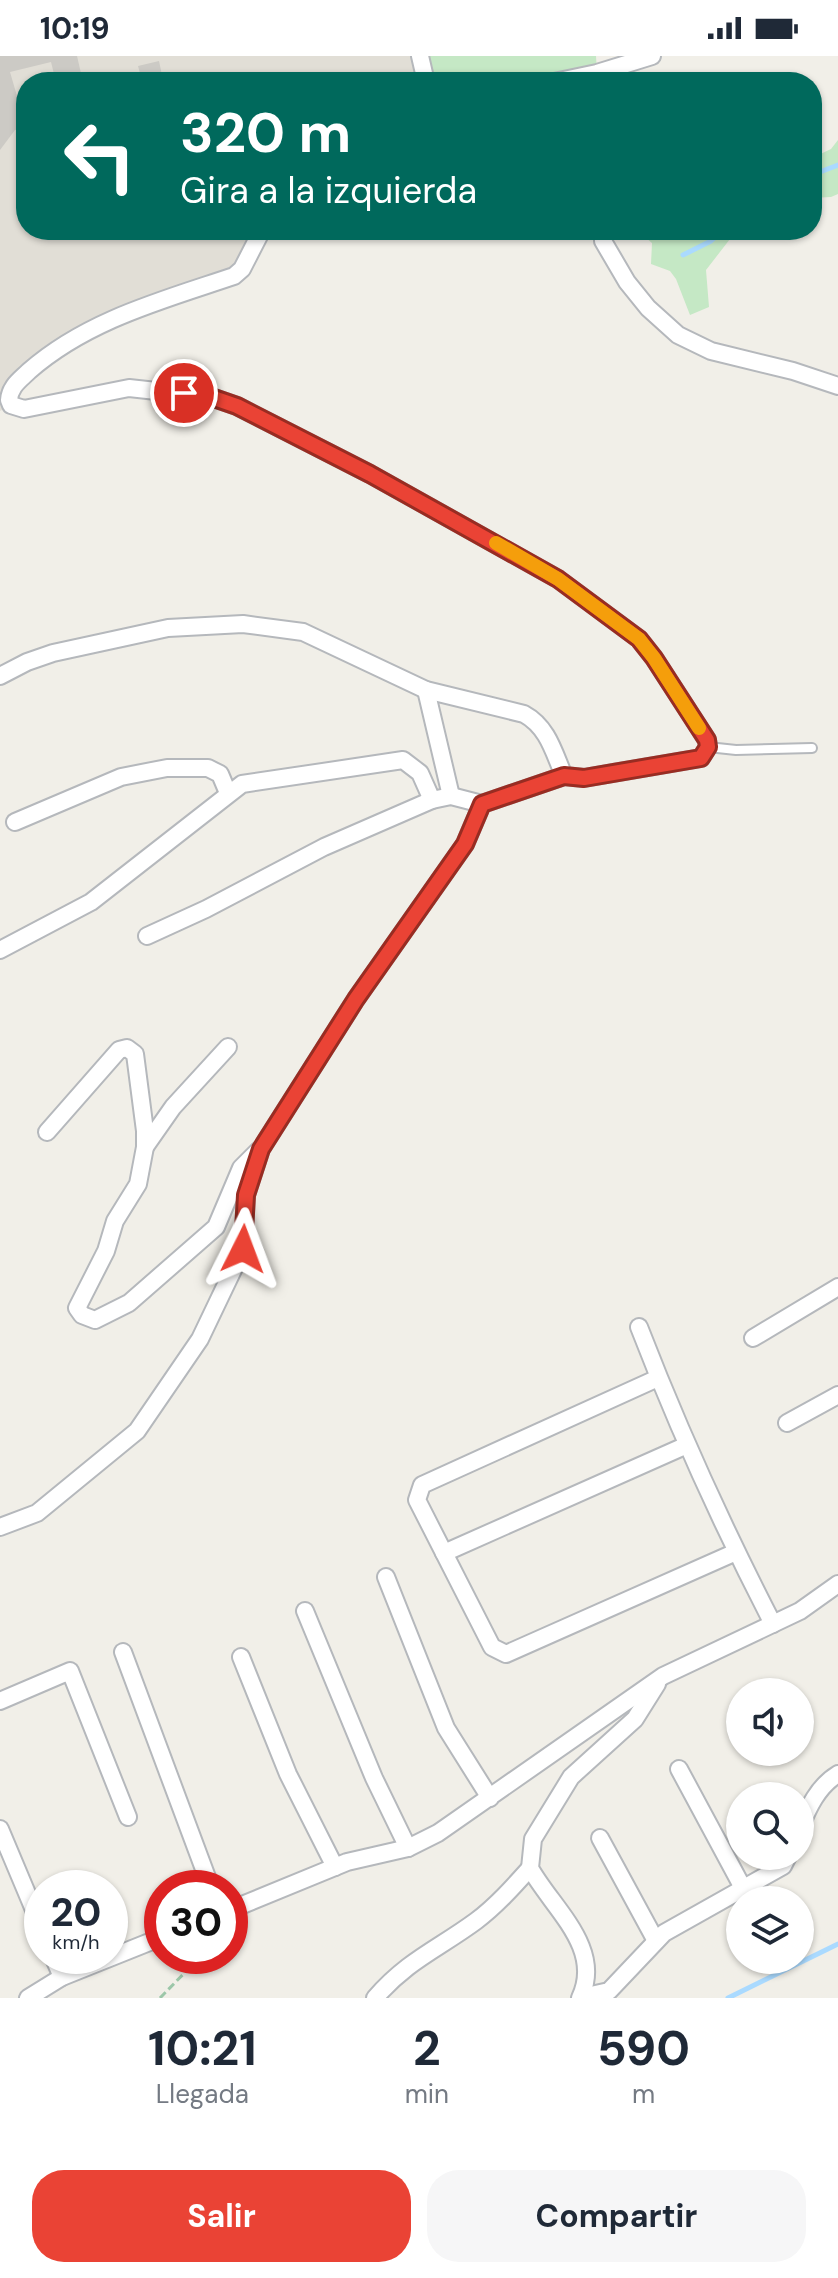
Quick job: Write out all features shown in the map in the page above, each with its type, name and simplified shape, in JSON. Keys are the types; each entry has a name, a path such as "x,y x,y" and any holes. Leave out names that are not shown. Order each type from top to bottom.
{"street":[{"path":"597,70 652,56"},
{"path":"147,936 324,847 432,800 451,796 482,804 564,776 584,778 694,760 701,758 708,747 707,740 639,639 558,579 370,474 237,406 211,397 129,388 24,409 11,405 9,394 13,386 52,352 124,313 234,276 242,269 257,240"},
{"path":"603,240 627,282 648,308 678,335 711,351 793,371 838,386"},
{"path":"0,676 53,653 168,628 243,624 303,632 426,690 524,714 546,734 564,776"},
{"path":"426,690 451,796"},
{"path":"0,950 91,902 242,784 403,760 420,773 432,800"},
{"path":"15,822 121,777 167,768 208,768 220,774 228,793"},
{"path":"47,1132 119,1050 127,1048 135,1054 145,1147 138,1184 115,1221 106,1251 77,1308 82,1315 95,1320 129,1303 216,1227 241,1168 261,1149 356,999 465,844 482,804"},
{"path":"145,1147 173,1107 228,1047"},
{"path":"0,1527 37,1513 137,1431 200,1339 243,1249 246,1195 261,1149"},
{"path":"753,1338 838,1287"},
{"path":"639,1327 687,1445 773,1624"},
{"path":"658,1378 422,1485 417,1500 492,1647 506,1654 736,1552"},
{"path":"787,1423 838,1395"},
{"path":"444,1553 687,1445"},
{"path":"386,1577 446,1728 490,1798"},
{"path":"248,1903 335,1867 408,1848 438,1833 663,1676 800,1611 838,1584"},
{"path":"305,1611 374,1778 408,1848"},
{"path":"123,1652 204,1870"},
{"path":"241,1657 288,1774 335,1867"},
{"path":"0,1701 70,1671 128,1817"},
{"path":"375,1998 408,1965 475,1922 510,1891 530,1868 533,1839 571,1777 635,1719 663,1676"},
{"path":"679,1769 742,1886"},
{"path":"814,1798 838,1774"},
{"path":"0,1829 24,1886"},
{"path":"600,1838 656,1941"},
{"path":"530,1868 578,1937 588,1968 581,1998 609,1991 664,1933 726,1898"},
{"path":"747,1886 776,1870"},
{"path":"28,1998 62,1977 144,1944"}],"lane":[{"path":"708,747 736,750 812,748"}],"path":[{"path":"160,1998 183,1974"}],"shaded area":[{"path":"0,56 420,56 424,72 16,72 16,240 257,240 242,269 124,313 13,386 11,405 0,411"}],"green space":[{"path":"420,56 596,56 597,72 424,72"},
{"path":"838,140 838,194 822,197 822,153 831,149"},
{"path":"649,240 729,240 706,270 709,307 690,315 670,271 651,264 652,243"}],"building":[{"path":"0,56 77,56 81,72 54,72 51,62 10,72 16,93 16,130 0,150"},
{"path":"159,61 161,72 140,72 138,66"}],"waterway":[{"path":"822,171 838,165"},
{"path":"683,255 712,240"},
{"path":"728,1998 838,1944"}],"slow traffic":[{"path":"496,543 558,579 639,639 699,728"}],"route":[{"path":"184,393 211,397 237,406 370,474 558,579 639,639 707,740 708,747 701,758 584,778 564,776 482,804 465,844 356,999 261,1149 246,1195 243,1249"}]}
